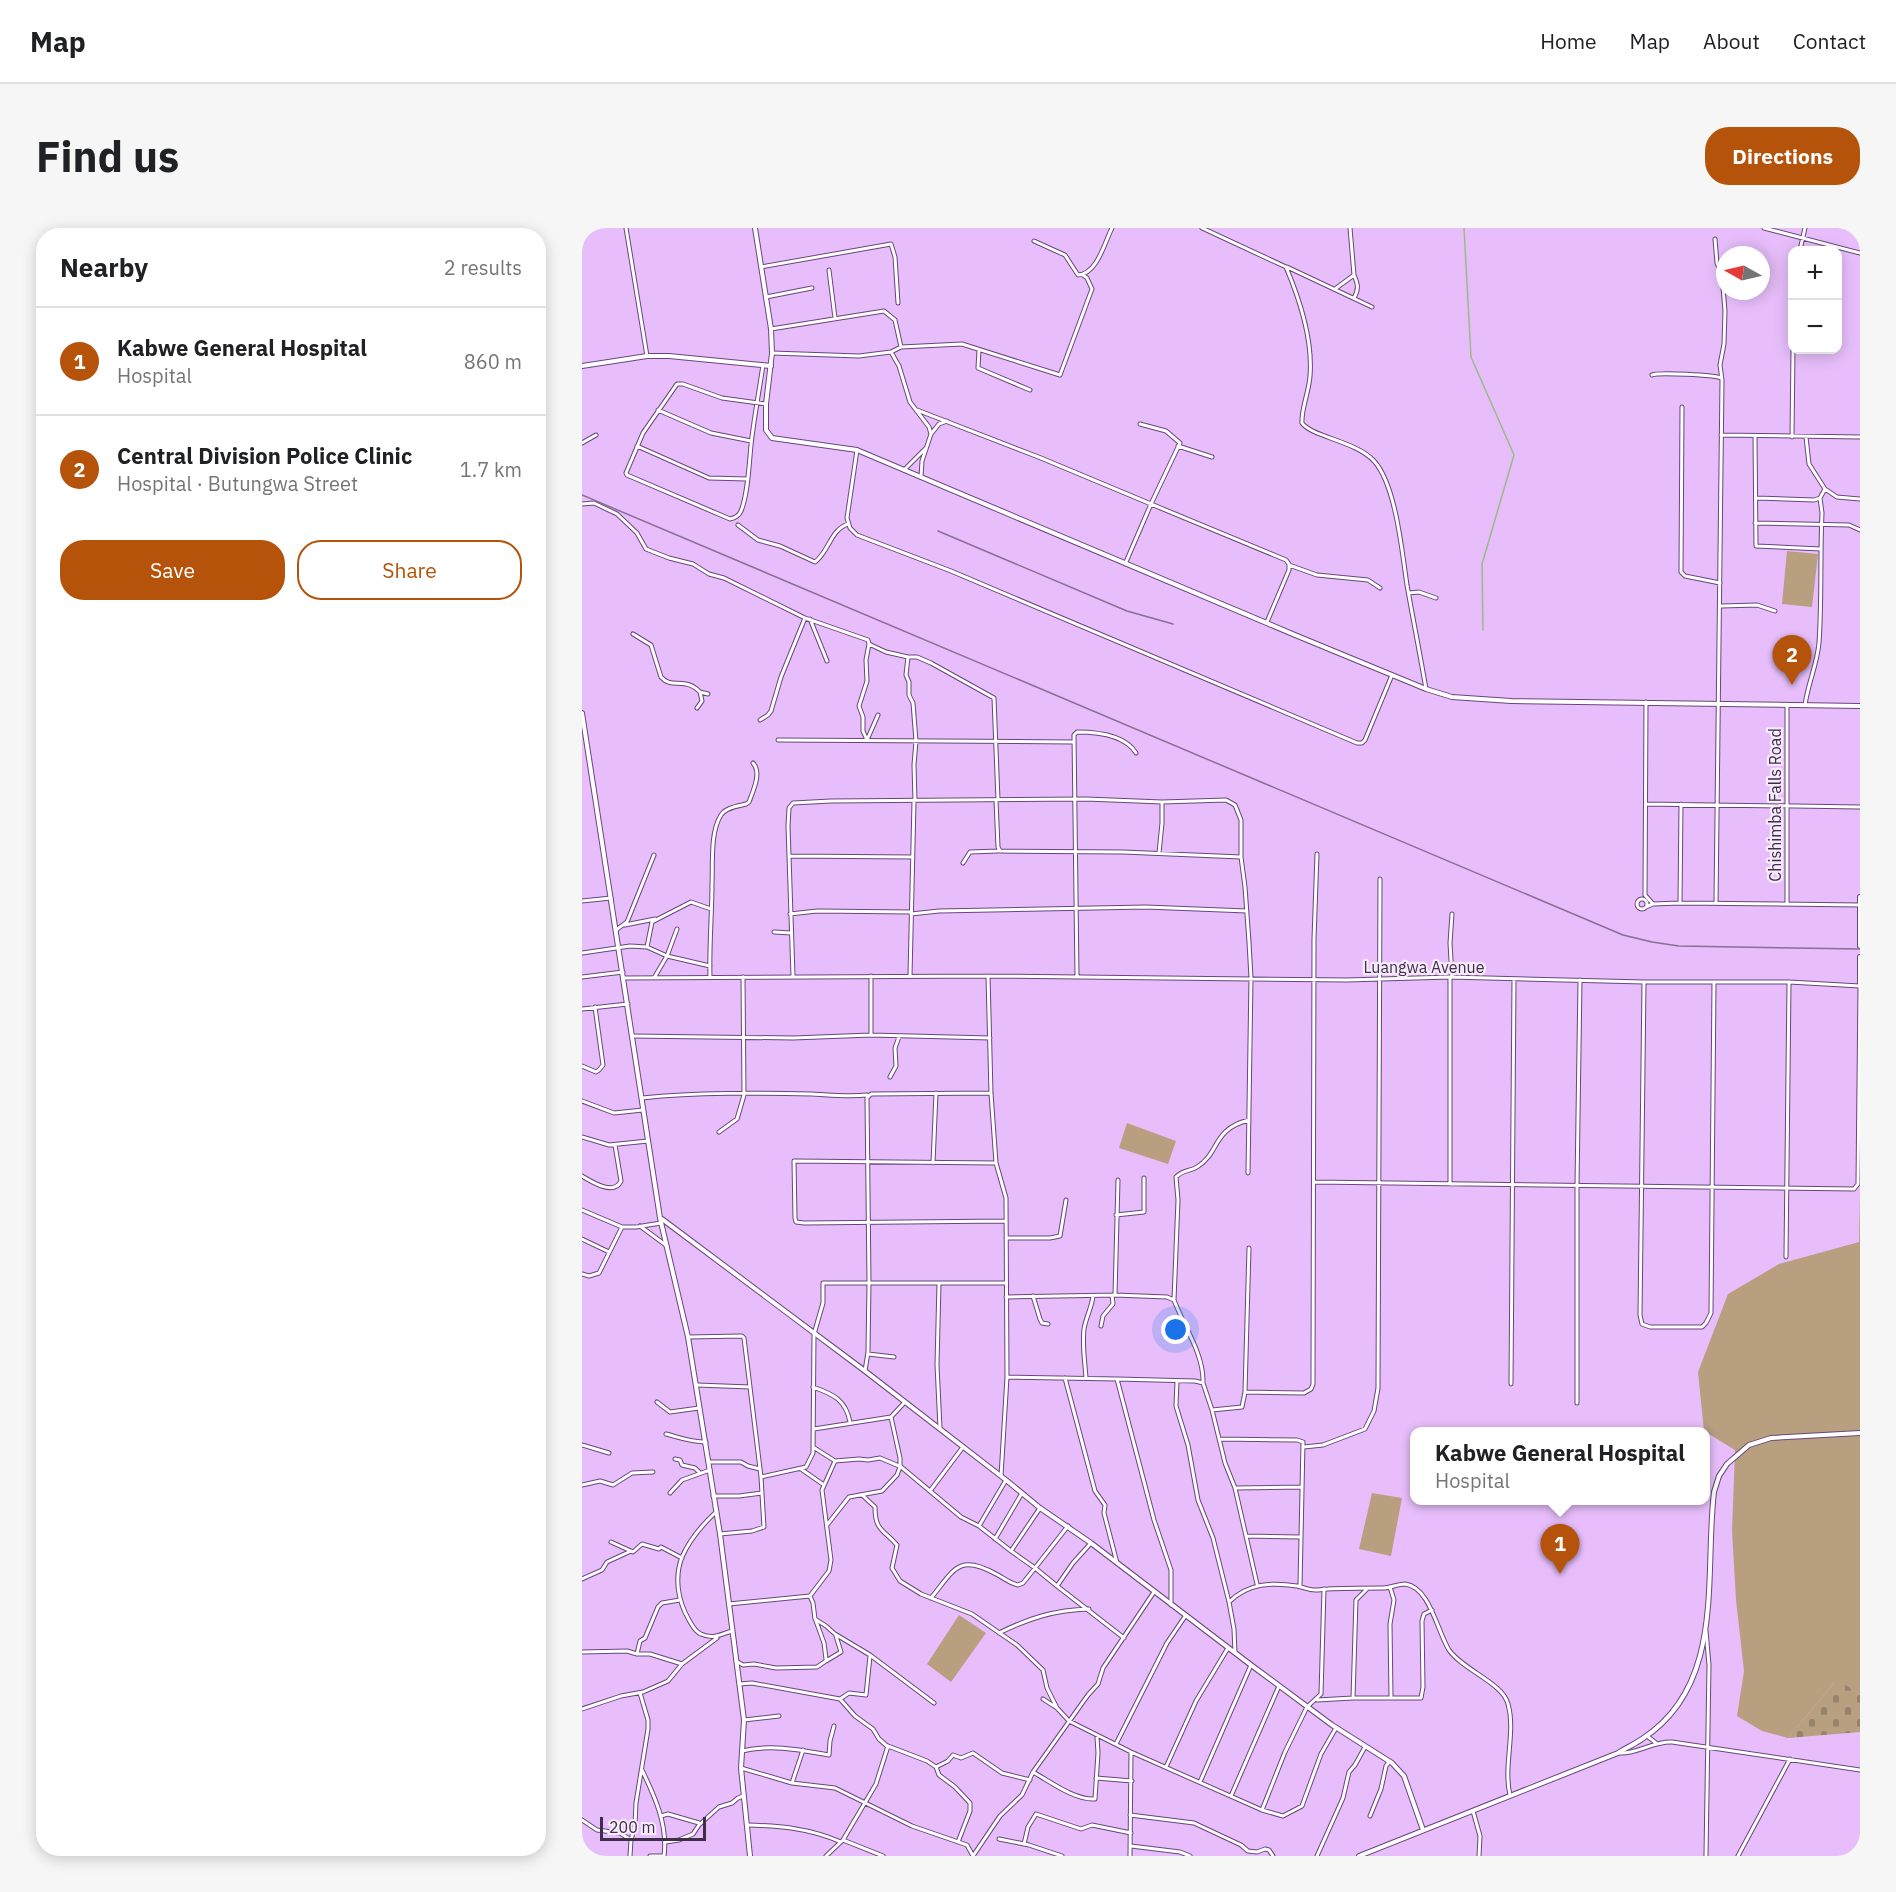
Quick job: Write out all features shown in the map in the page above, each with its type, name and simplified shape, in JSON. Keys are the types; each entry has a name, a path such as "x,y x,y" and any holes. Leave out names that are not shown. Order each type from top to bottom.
{"street":[{"path":"626,228 647,356"},
{"path":"755,228 771,328 772,353 766,404 766,430 772,438 856,450 1392,675 1452,697 1860,706"},
{"path":"1034,241 1065,255 1077,275 1083,275 1093,269 1112,228"},
{"path":"1202,228 1372,308"},
{"path":"1350,228 1354,275 1358,284 1354,298"},
{"path":"1764,228 1860,253"},
{"path":"1801,246 1805,228"},
{"path":"1715,239 1718,267 1722,275 1725,311 1724,344 1720,365 1722,380 1716,903"},
{"path":"761,267 891,244 895,257 898,303"},
{"path":"1286,267 1305,324 1309,345 1311,366 1309,390 1302,423 1311,430 1350,444 1364,452 1382,472 1387,483 1397,525 1426,689"},
{"path":"829,270 835,318"},
{"path":"772,353 859,356 891,352 901,347 962,344 1060,375 1092,289 1083,275"},
{"path":"1335,289 1354,275"},
{"path":"766,297 812,288"},
{"path":"771,328 884,311 895,320 901,347"},
{"path":"979,350 978,368 1030,390"},
{"path":"891,352 899,366 910,402 929,427 931,434"},
{"path":"1792,437 1793,354"},
{"path":"582,366 647,356 691,357 771,366"},
{"path":"763,365 757,402 751,441 747,480 740,513 730,519 627,475 627,469 637,446 658,410 677,384 722,398 757,402 766,404"},
{"path":"1652,375 1658,373 1718,376 1722,380"},
{"path":"1682,407 1681,572 1685,576 1720,584"},
{"path":"658,410 711,433 751,441"},
{"path":"916,410 948,421 1286,560 1289,570 1267,622"},
{"path":"921,477 922,460 931,434 939,424 948,421"},
{"path":"1126,562 1180,443 1166,431 1140,424"},
{"path":"582,443 596,435"},
{"path":"1721,435 1860,437"},
{"path":"1755,436 1756,545 1758,548 1821,549"},
{"path":"1806,437 1809,464 1826,489 1837,497 1860,499"},
{"path":"637,446 709,478 747,480"},
{"path":"1178,446 1212,457"},
{"path":"904,470 927,447"},
{"path":"856,450 847,510 848,524 857,535 982,584 1357,743 1364,742 1392,675"},
{"path":"1756,498 1814,500 1820,498 1826,489"},
{"path":"1805,705 1810,677 1816,666 1819,643 1822,525 1820,498"},
{"path":"582,504 594,503 616,514 638,533 646,549 693,564 709,574 724,578 805,618 865,638 869,644 886,652 917,657 994,698 998,847 1000,851"},
{"path":"1755,523 1849,525 1860,530"},
{"path":"738,525 758,540 780,546 815,562 840,526 848,524"},
{"path":"1289,566 1317,574 1368,580 1380,588"},
{"path":"1409,593 1419,592 1436,598"},
{"path":"1720,606 1756,605 1775,610"},
{"path":"760,720 771,711 781,677 805,618"},
{"path":"810,619 827,661"},
{"path":"633,634 651,645 664,681 687,684 708,694"},
{"path":"867,740 863,731 859,706 866,686 866,660 869,644"},
{"path":"908,657 906,675 909,682 909,695 914,703 916,741 910,976"},
{"path":"696,708 702,701 700,692"},
{"path":"1646,702 1643,898 1647,903 1646,907"},
{"name":"Chishimba Falls Road","path":"1786,705 1787,904"},
{"path":"582,713 661,1220 688,1337 720,1534 744,1720 741,1768 750,1856"},
{"path":"867,740 878,715"},
{"path":"1077,976 1074,735 1077,732 1103,733 1130,746 1136,753"},
{"path":"778,741 1074,742"},
{"path":"710,977 711,860 720,816 724,811 749,802 757,775 757,767 753,763"},
{"path":"793,976 789,856 789,808 793,803 1074,799 1232,802 1239,811 1241,820 1241,857 1251,978 1248,1173"},
{"path":"1159,854 1162,802"},
{"path":"1646,804 1860,807"},
{"path":"1680,903 1681,804"},
{"path":"963,863 970,852 1000,851 1075,851 1241,857"},
{"path":"1245,1392 1304,1393 1311,1389 1313,1384 1317,854"},
{"path":"625,925 654,855"},
{"path":"789,856 913,856"},
{"path":"1304,1447 1323,1445 1365,1430 1374,1411 1378,1388 1380,879"},
{"path":"1860,897 1860,946"},
{"path":"582,901 611,898"},
{"path":"1643,898 1651,902 1680,903 1860,905"},
{"path":"1643,898 1637,902 1638,907 1642,909 1651,902"},
{"path":"616,930 625,925 655,919 692,902 711,909"},
{"path":"790,914 818,911 911,913 1146,907 1247,911"},
{"path":"1450,1184 1452,914"},
{"path":"646,947 655,919"},
{"path":"654,978 667,956 677,929"},
{"path":"774,932 791,933"},
{"path":"582,953 646,947 667,956 710,966"},
{"path":"1314,1182 1643,1188 1856,1188 1858,1184 1860,957"},
{"path":"582,978 623,972"},
{"path":"719,1132 737,1119 744,1095 743,976"},
{"path":"871,976 871,1035"},
{"path":"988,976 991,1093 996,1163 1006,1198 1007,1377 1001,1476"},
{"name":"Luangwa Avenue","path":"623,978 1077,976 1379,979 1451,977 1644,982 1789,982 1860,986"},
{"path":"1511,1384 1514,979"},
{"path":"1577,1403 1580,980"},
{"path":"1644,982 1640,1321 1645,1326 1661,1327 1702,1326 1709,1319 1711,1306 1714,982"},
{"path":"1786,1257 1789,982"},
{"path":"582,1009 628,1004"},
{"path":"582,1066 596,1072 603,1065 595,1007"},
{"path":"632,1036 871,1035 990,1038"},
{"path":"890,1077 896,1066 895,1048 900,1037"},
{"path":"933,1163 936,1093"},
{"path":"642,1098 667,1095 813,1094 846,1098 868,1095 991,1093"},
{"path":"865,1371 868,1354 869,1283 868,1095"},
{"path":"582,1101 614,1113 643,1110"},
{"path":"1248,1120 1228,1127 1197,1167 1185,1170 1176,1177 1178,1200 1174,1300 1197,1351 1203,1372 1203,1383 1225,1463 1235,1488 1258,1585"},
{"path":"582,1137 602,1144 615,1145 648,1141"},
{"path":"582,1176 606,1187 618,1186 621,1181 615,1145"},
{"path":"996,1163 794,1161 796,1222 1005,1221"},
{"path":"1116,1215 1144,1212 1144,1178"},
{"path":"1101,1326 1103,1316 1113,1304 1118,1180"},
{"path":"1006,1238 1060,1236 1066,1200"},
{"path":"582,1210 622,1227 640,1226 661,1220"},
{"path":"661,1220 865,1371 1040,1508 1091,1543 1307,1707 1399,1768 1423,1830"},
{"path":"640,1226 668,1247"},
{"path":"582,1274 589,1276 599,1273 622,1227"},
{"path":"582,1239 609,1252"},
{"path":"1212,1410 1242,1407 1245,1392 1249,1248"},
{"path":"761,1477 806,1467 809,1462 814,1429 814,1334 823,1303 823,1283 1005,1283"},
{"path":"939,1283 937,1365 940,1430"},
{"path":"1006,1297 1113,1295 1162,1296 1174,1300"},
{"path":"1033,1296 1042,1323 1048,1324"},
{"path":"1086,1378 1083,1345 1087,1315 1093,1296"},
{"path":"688,1337 743,1337 761,1477 764,1527 752,1531 720,1534"},
{"path":"868,1354 894,1357"},
{"path":"1007,1377 1177,1380 1203,1383"},
{"path":"1065,1378 1095,1491 1105,1505 1104,1513 1117,1565"},
{"path":"1116,1379 1154,1520 1171,1570 1171,1605"},
{"path":"1177,1380 1176,1406 1188,1445 1198,1500 1213,1538 1230,1602 1235,1653"},
{"path":"697,1385 750,1387"},
{"path":"813,1387 833,1394 848,1411 850,1423"},
{"path":"657,1402 670,1412 701,1407"},
{"path":"814,1429 891,1418 904,1403"},
{"path":"826,1525 845,1500 854,1494 862,1495 882,1491 893,1480 900,1466 891,1418"},
{"path":"1706,1856 1708,1665 1706,1630 1716,1483 1727,1464 1749,1445 1761,1440 1860,1433"},
{"path":"666,1434 686,1441 706,1442"},
{"path":"1220,1439 1303,1442 1300,1586"},
{"path":"582,1445 609,1453"},
{"path":"813,1447 835,1461 880,1458 900,1466 946,1502 961,1517 979,1527 1035,1568 1124,1638"},
{"path":"930,1491 963,1447"},
{"path":"675,1459 680,1460 682,1465 695,1468 700,1473"},
{"path":"729,1604 810,1596 829,1572 831,1567 822,1490 835,1461"},
{"path":"709,1462 741,1462 760,1469"},
{"path":"800,1468 824,1485"},
{"path":"670,1493 682,1480 710,1470"},
{"path":"582,1485 600,1481 613,1485 632,1473 653,1472"},
{"path":"979,1527 1006,1480"},
{"path":"1235,1488 1302,1487"},
{"path":"995,1539 1022,1493"},
{"path":"713,1496 762,1494"},
{"path":"862,1495 875,1507 878,1527 897,1545 892,1568 895,1576 930,1598 972,1614 1017,1645 1043,1670 1047,1688 1056,1708"},
{"path":"1011,1551 1040,1508"},
{"path":"716,1512 688,1545 682,1558 678,1577 680,1600 695,1630 701,1634 718,1637"},
{"path":"930,1598 962,1564 978,1565 1010,1583 1018,1585 1023,1583 1068,1526"},
{"path":"1246,1536 1300,1537"},
{"path":"611,1542 631,1551"},
{"path":"1057,1586 1091,1543"},
{"path":"582,1579 602,1570 607,1562 631,1551 634,1552 644,1544 669,1550 682,1558"},
{"path":"1230,1602 1245,1589 1258,1585 1300,1586 1316,1590 1390,1587 1404,1584 1416,1588 1432,1610 1439,1633 1451,1652 1463,1665 1491,1683 1508,1701 1510,1795"},
{"path":"1390,1587 1394,1600 1390,1624 1391,1697"},
{"path":"1353,1698 1356,1600 1369,1588"},
{"path":"1262,1810 1285,1752 1307,1707 1321,1694 1324,1589"},
{"path":"741,1768 792,1783 835,1788 912,1826 967,1845 973,1856 1000,1816 1022,1795 1033,1772 1097,1686 1103,1668 1154,1592"},
{"path":"810,1596 824,1643 826,1661"},
{"path":"637,1654 640,1641 645,1638 658,1607 662,1603 680,1600"},
{"path":"999,1633 1047,1613 1089,1609"},
{"path":"1316,1699 1420,1698 1423,1687 1422,1620 1424,1614 1432,1610"},
{"path":"1116,1744 1167,1644 1185,1615"},
{"path":"815,1619 870,1655 934,1703"},
{"path":"582,1709 621,1696 640,1693 668,1681 682,1664 718,1637 732,1630"},
{"path":"1359,1856 1618,1753 1647,1736 1673,1710 1691,1685 1706,1630"},
{"path":"736,1661 743,1665 754,1664 776,1668 817,1667 841,1652 835,1634"},
{"path":"1166,1767 1196,1701 1228,1648"},
{"path":"582,1652 627,1651 650,1654 682,1664"},
{"path":"840,1699 849,1693 866,1695 870,1655"},
{"path":"1200,1782 1251,1665"},
{"path":"738,1684 752,1683 840,1699 888,1746 927,1761 936,1767 939,1775 955,1787 970,1803 970,1811 958,1842"},
{"path":"1231,1796 1279,1686"},
{"path":"630,1856 648,1729 648,1720 640,1693"},
{"path":"1043,1699 1069,1721 1097,1737 1262,1810 1283,1816 1301,1808 1321,1754 1336,1728"},
{"path":"744,1720 779,1716"},
{"path":"742,1751 778,1747 803,1749 829,1755 834,1726"},
{"path":"1647,1736 1656,1743"},
{"path":"1033,1772 1087,1799 1095,1799 1097,1737"},
{"path":"1618,1753 1636,1751 1656,1743 1672,1742 1860,1770"},
{"path":"826,1856 842,1841 878,1779 888,1746"},
{"path":"1317,1856 1343,1798 1349,1772 1365,1746"},
{"path":"792,1783 803,1749"},
{"path":"1130,1856 1131,1752"},
{"path":"936,1767 948,1761 953,1755 961,1758 973,1753 1002,1773 1030,1780"},
{"path":"1738,1856 1790,1759"},
{"path":"1370,1816 1381,1789 1386,1766 1390,1762"},
{"path":"641,1768 661,1816 666,1842 664,1856 650,1856"},
{"path":"1096,1778 1132,1781"},
{"path":"666,1842 680,1840 693,1834 700,1824 719,1807 743,1796"},
{"path":"1473,1810 1480,1836 1479,1856"},
{"path":"661,1816 668,1814 700,1824"},
{"path":"1024,1844 1028,1827 1036,1814 1081,1829 1092,1825 1131,1833"},
{"path":"1130,1815 1194,1823 1241,1845 1248,1851 1257,1852 1265,1849 1269,1850 1273,1856"},
{"path":"582,1820 597,1830 620,1833 631,1840"},
{"path":"747,1825 810,1830 883,1856"},
{"path":"999,1839 1062,1856"},
{"path":"1131,1846 1180,1852 1190,1856"},
{"path":"1375,1849 1375,1855"}],"green space":[{"path":"1787,551 1818,554 1812,607 1782,604"},
{"path":"1127,1123 1176,1141 1168,1164 1119,1148"},
{"path":"1860,1193 1860,1695 1843,1683 1834,1683 1788,1738 1762,1731 1737,1716 1744,1671 1736,1600 1732,1531 1735,1450 1710,1435 1710,1427 1704,1427 1698,1372 1728,1294 1779,1264 1859,1242"},
{"path":"1372,1493 1402,1498 1391,1556 1359,1549"},
{"path":"959,1615 986,1633 951,1682 927,1664"},
{"path":"1834,1683 1843,1683 1860,1695 1860,1732 1788,1738"}],"waterway":[{"path":"1464,228 1471,357 1514,455 1482,564 1483,630"}],"railway":[{"path":"582,495 1623,935 1679,946 1860,949"},
{"path":"938,531 1127,611 1173,624"}],"place":[{"name":"Central Division Police Clinic","path":"1792,685"},
{"name":"Kabwe General Hospital","path":"1560,1574"}]}
